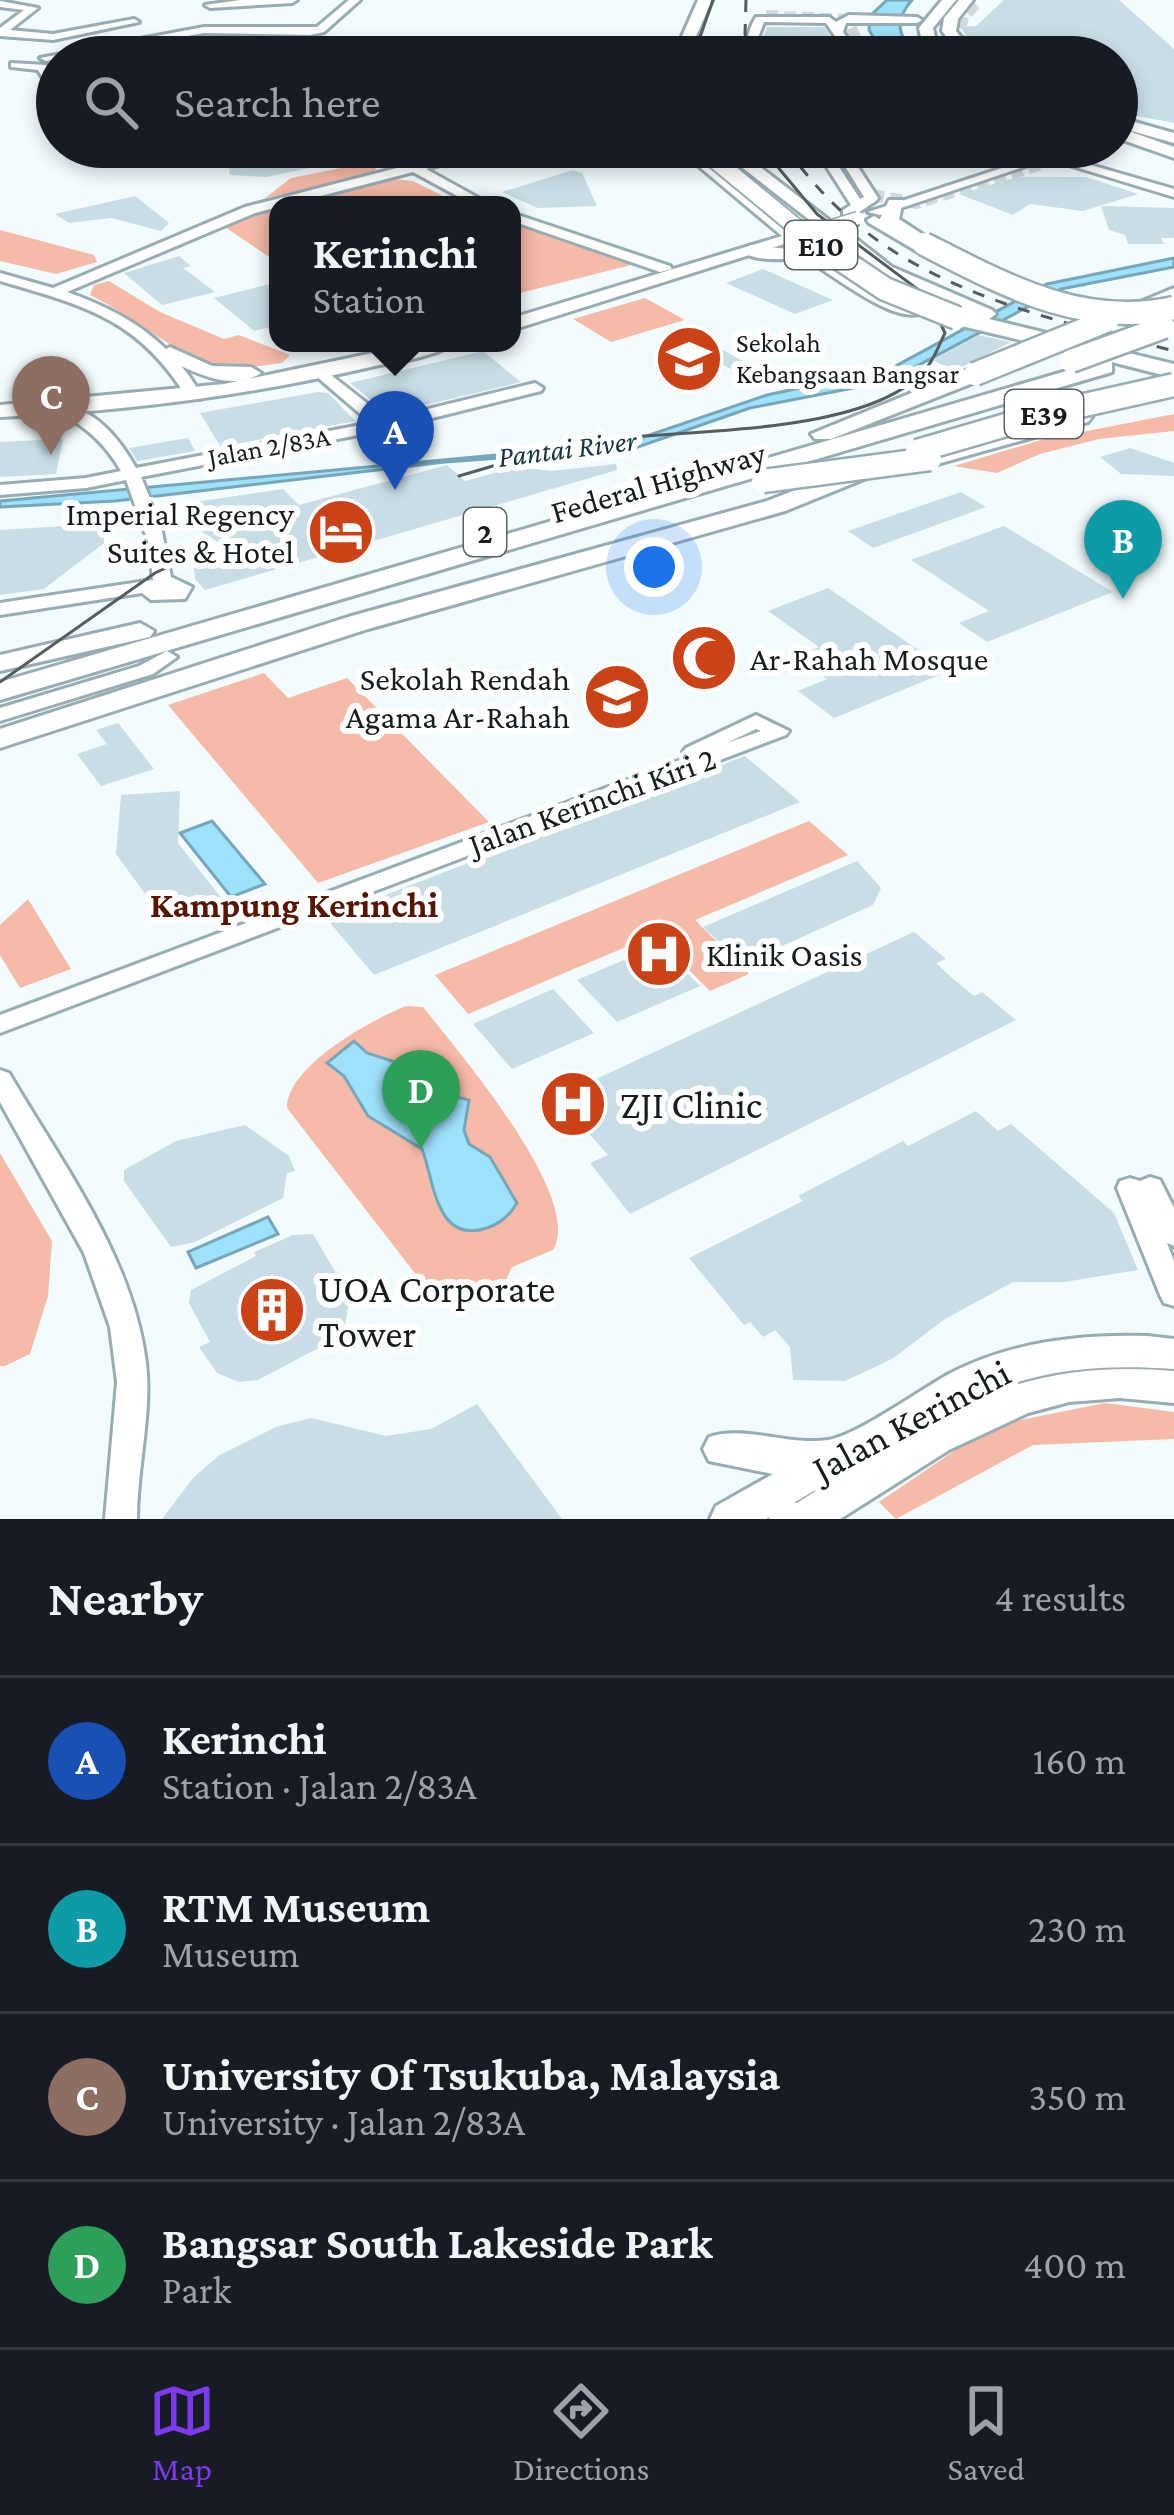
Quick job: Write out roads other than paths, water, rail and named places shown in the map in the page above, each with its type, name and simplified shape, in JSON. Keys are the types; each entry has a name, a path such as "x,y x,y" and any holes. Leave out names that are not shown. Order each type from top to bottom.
{"highway":[{"path":"1138,136 1168,145"},
{"path":"1138,136 1168,145"},
{"name":"E10","path":"725,168 865,280 924,308 1174,360"},
{"name":"E10","path":"736,168 869,273 983,320 1174,370"},
{"path":"896,204 889,220 920,245 1073,310 1172,328"},
{"path":"818,219 855,249 983,320"},
{"path":"792,234 861,290 983,320"},
{"path":"819,258 814,249 825,243 855,249"},
{"path":"751,251 819,258"},
{"path":"823,434 1174,294"},
{"name":"Federal Highway","path":"0,691 1102,373 1172,328"},
{"name":"Federal Highway","path":"0,667 146,630 823,434 1102,373 1172,328"},
{"path":"352,603 394,597 666,519 1102,373 1174,370"},
{"path":"0,738 358,623 776,506 924,456 1102,373"},
{"name":"E39","path":"924,456 1040,415 1174,385"},
{"name":"E39","path":"924,456 1174,395"},
{"path":"0,706 763,482 924,456"},
{"path":"265,616 483,563"}],"main road":[{"path":"693,36 705,0"},
{"path":"698,36 722,0"},
{"path":"927,36 925,24 937,0"},
{"path":"925,24 959,1"},
{"path":"953,36 950,18 959,1"},
{"path":"925,24 936,36"},
{"path":"709,168 792,234"},
{"path":"751,168 818,219"},
{"path":"763,213 818,219"},
{"path":"727,250 753,230 763,213"},
{"path":"521,317 751,251 818,219"},
{"path":"521,317 727,250 792,234"},
{"path":"0,409 99,412 372,352"},
{"path":"193,392 322,373 407,352"},
{"path":"0,409 99,412 164,382 160,354 208,372 283,372"},
{"name":"Jalan Kerinchi","path":"730,1519 779,1508 839,1457 968,1382 1021,1360 1066,1353 1172,1357"},
{"name":"Jalan Kerinchi","path":"806,1519 1004,1401 1097,1382 1172,1357"},
{"path":"723,1449 785,1460 839,1457"}],"street":[{"path":"0,33 48,0"},
{"path":"210,5 292,0"},
{"path":"287,36 315,31 355,0"},
{"path":"761,0 758,12 766,16"},
{"path":"850,36 848,22 856,0"},
{"path":"0,4 32,7"},
{"path":"753,36 765,17 925,24"},
{"path":"58,36 134,22"},
{"path":"93,29 104,36"},
{"path":"169,36 204,30 315,31"},
{"path":"204,30 214,36"},
{"path":"0,33 40,36"},
{"path":"15,65 36,67"},
{"path":"305,196 415,168 467,196"},
{"path":"838,168 861,211 920,245"},
{"path":"853,168 861,211"},
{"path":"818,219 896,204 1014,168"},
{"path":"1003,172 1027,168 1073,173"},
{"path":"1092,168 1174,193"},
{"path":"861,211 896,204"},
{"path":"54,293 269,205"},
{"path":"521,220 665,269"},
{"path":"0,277 106,314"},
{"path":"87,278 79,292 160,354 193,392"},
{"path":"54,293 160,354"},
{"path":"322,373 384,425"},
{"name":"Jalan 2/83A","path":"0,490 134,484 536,388"},
{"path":"0,609 158,584 161,540 99,412"},
{"path":"0,716 146,670 167,657"},
{"name":"Jalan Kerinchi Kiri 2","path":"0,1024 623,788 747,724 763,720 779,731"},
{"path":"0,1079 99,1261 124,1325 132,1365 120,1469 122,1519"},
{"path":"1174,1235 1140,1188 1174,1295"}],"water":[{"path":"887,0 912,0 900,22 903,36 873,36 870,16"},
{"path":"1174,258 1174,267 1061,289 889,381 750,408 635,448 445,462 115,501 0,507 0,501 626,443 767,395 890,369 1047,284"},
{"path":"212,821 265,884 231,897 180,833"},
{"path":"354,1041 367,1053 408,1066 425,1089 469,1100 464,1130 469,1144 490,1157 517,1203 505,1218 470,1231 447,1218 422,1149 368,1116 344,1076 327,1063"},
{"path":"268,1217 278,1234 196,1268 188,1252"}],"tunnel":[{"path":"959,36 963,16 980,0"},
{"path":"766,16 847,20 854,36"},
{"path":"845,168 848,172"},
{"path":"848,172 861,193 917,203 1029,168"},
{"path":"843,181 848,172"}],"tram line":[{"path":"700,36 713,0"},
{"path":"459,476 592,442 826,417 903,389 928,366 945,333 928,297 817,214 779,168"},
{"path":"0,682 155,573 210,547"}],"railway":[{"path":"746,0 746,36"},
{"path":"803,168 865,231 958,285 1063,322 1174,351"}],"place":[{"name":"Sekolah Kebangsaan Bangsar","path":"689,359"},
{"name":"University Of Tsukuba, Malaysia","path":"51,455"},
{"name":"Kerinchi","path":"395,490"},
{"name":"Imperial Regency Suites & Hotel","path":"341,532"},
{"name":"RTM Museum","path":"1123,599"},
{"name":"Ar-Rahah Mosque","path":"704,658"},
{"name":"Sekolah Rendah Agama Ar-Rahah","path":"617,697"},
{"name":"Klinik Oasis","path":"659,954"},
{"name":"ZJI Clinic","path":"573,1104"},
{"name":"Bangsar South Lakeside Park","path":"421,1149"},
{"name":"UOA Corporate Tower","path":"272,1310"}],"district":[{"name":"Kampung Kerinchi","path":"294,905"}],"water label":[{"name":"Pantai River","path":"567,448"}]}
